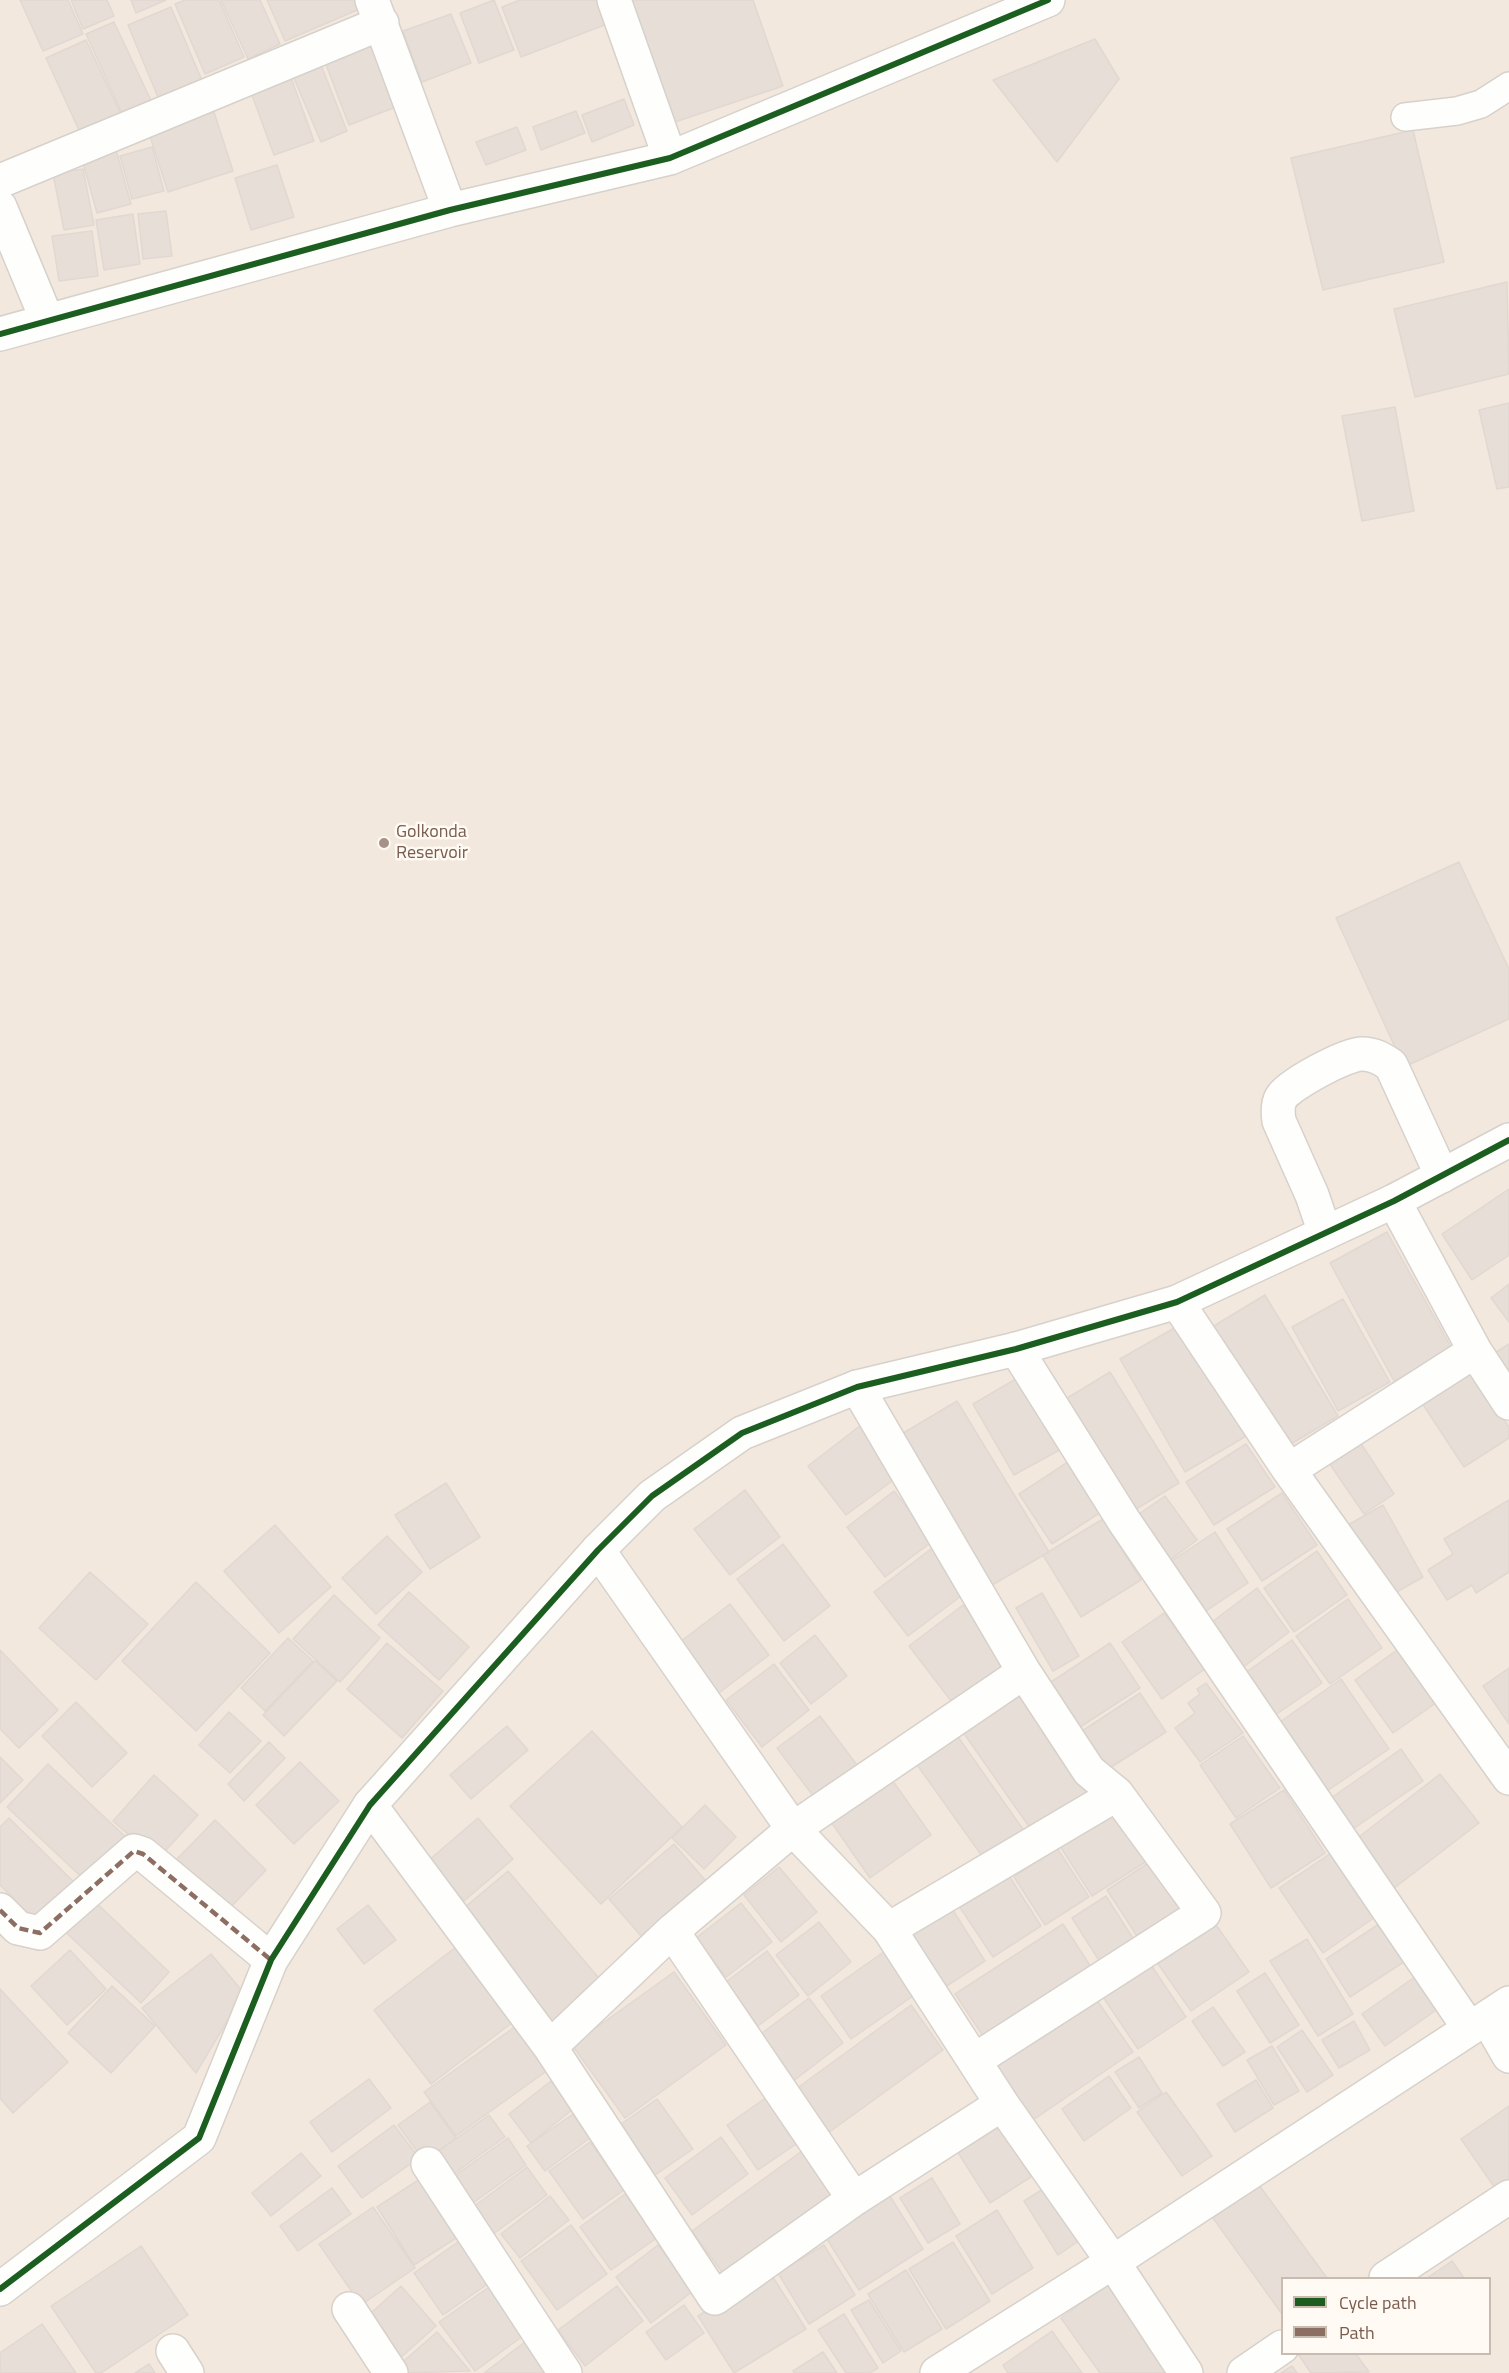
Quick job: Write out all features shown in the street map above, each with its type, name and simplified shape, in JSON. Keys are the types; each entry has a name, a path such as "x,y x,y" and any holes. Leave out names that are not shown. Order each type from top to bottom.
{"street":[{"path":"614,0 670,158"},
{"path":"0,334 450,210 670,158 1048,0"},
{"path":"0,181 377,12 450,210"},
{"path":"0,207 47,320"},
{"path":"1325,1233 1312,1195 1279,1121 1278,1111 1280,1099 1291,1087 1351,1055 1378,1056 1391,1065 1442,1176"},
{"path":"0,2289 199,2138 272,1959 370,1805 598,1550 652,1496 742,1433 857,1387 1016,1349 1177,1302 1394,1202 1509,1140"},
{"path":"1394,1202 1475,1351 1509,1403"},
{"path":"1177,1302 1289,1470 1509,1778"},
{"path":"1016,1349 1124,1521 1488,2016 1509,2056"},
{"path":"1289,1470 1475,1351"},
{"path":"857,1387 1024,1672 1089,1771 1116,1794 1204,1912 975,2060"},
{"path":"598,1550 793,1829 888,1929 1002,2104 1113,2262 1186,2373"},
{"path":"550,2047 672,1931 793,1829 1024,1672"},
{"path":"888,1929 1116,1794"},
{"path":"370,1805 550,2047 715,2298 855,2199 1002,2104"},
{"path":"0,1910 18,1928 40,1933 134,1851 143,1854 272,1959"},
{"path":"672,1931 855,2199"},
{"path":"937,2373 983,2361 1113,2262 1488,2016"},
{"path":"428,2164 565,2373"},
{"path":"1388,2277 1509,2197"},
{"path":"350,2309 391,2373"},
{"path":"1244,2373 1281,2348"}],"lane":[{"path":"1405,117 1457,111 1481,104 1509,86"}],"shaded area":[{"path":"0,0 1509,0 1509,2373 0,2373"}],"building":[{"path":"20,0 68,0 83,34 43,51"},
{"path":"71,0 107,0 114,16 83,29"},
{"path":"131,0 166,0 136,13"},
{"path":"185,0 219,0 244,57 205,74 175,4"},
{"path":"221,0 260,0 280,44 248,59"},
{"path":"267,0 358,0 362,8 285,41"},
{"path":"494,0 514,50 479,63 460,13"},
{"path":"520,0 598,0 607,24 521,57 502,7"},
{"path":"630,0 753,0 783,86 672,123"},
{"path":"171,7 203,83 160,102 128,25"},
{"path":"451,14 471,63 422,82 403,31"},
{"path":"114,22 155,109 126,122 86,34"},
{"path":"1095,39 1119,79 1057,162 993,80"},
{"path":"86,40 124,121 83,139 46,58"},
{"path":"372,44 396,107 349,125 325,62"},
{"path":"321,65 347,131 321,142 293,76"},
{"path":"289,72 314,141 274,155 249,87"},
{"path":"624,99 634,125 592,142 582,115"},
{"path":"576,111 585,133 541,150 533,127"},
{"path":"214,112 233,171 168,192 149,133"},
{"path":"517,127 526,150 486,165 476,142"},
{"path":"1413,130 1444,262 1323,290 1291,158"},
{"path":"152,147 164,191 132,199 120,156"},
{"path":"116,150 131,204 97,213 82,159"},
{"path":"277,165 294,217 251,230 235,178"},
{"path":"83,169 94,225 64,230 53,174"},
{"path":"166,211 172,256 143,259 138,214"},
{"path":"133,214 140,264 104,270 96,220"},
{"path":"92,231 98,276 59,281 52,236"},
{"path":"1507,282 1509,374 1415,397 1394,309"},
{"path":"1509,403 1509,487 1497,489 1479,410"},
{"path":"1395,407 1414,511 1362,521 1342,416"},
{"path":"1459,862 1509,969 1509,1019 1404,1067 1336,918"},
{"path":"1509,1189 1509,1255 1472,1280 1442,1234"},
{"path":"1387,1232 1452,1349 1394,1381 1330,1263"},
{"path":"1509,1284 1509,1322 1491,1298"},
{"path":"1265,1295 1338,1416 1286,1447 1212,1327"},
{"path":"1343,1299 1390,1382 1338,1411 1292,1327"},
{"path":"1183,1323 1248,1435 1185,1472 1120,1359"},
{"path":"1509,1344 1509,1369 1503,1372 1493,1354"},
{"path":"1468,1364 1509,1427 1509,1438 1464,1467 1418,1397"},
{"path":"1110,1372 1179,1483 1128,1514 1059,1403"},
{"path":"1021,1376 1063,1448 1014,1475 973,1404"},
{"path":"957,1401 1049,1552 987,1588 895,1438"},
{"path":"861,1425 899,1476 846,1515 808,1466"},
{"path":"1358,1439 1394,1494 1364,1514 1327,1460"},
{"path":"1246,1444 1275,1487 1214,1525 1186,1482"},
{"path":"1068,1462 1101,1512 1052,1544 1019,1494"},
{"path":"446,1483 480,1537 430,1569 395,1515"},
{"path":"745,1490 780,1537 730,1575 694,1529"},
{"path":"894,1491 933,1541 885,1577 847,1527"},
{"path":"1282,1493 1317,1545 1262,1581 1227,1529"},
{"path":"1165,1496 1197,1540 1169,1561 1136,1516"},
{"path":"1509,1500 1509,1572 1476,1593 1472,1585 1447,1600 1428,1570 1453,1554 1444,1539"},
{"path":"1383,1505 1423,1577 1388,1597 1348,1525"},
{"path":"1103,1519 1141,1580 1081,1617 1043,1555"},
{"path":"275,1525 331,1587 279,1633 224,1571"},
{"path":"1215,1532 1248,1583 1197,1617 1164,1566"},
{"path":"387,1536 422,1572 376,1614 342,1578"},
{"path":"783,1544 830,1606 784,1641 737,1579"},
{"path":"935,1546 969,1590 908,1636 874,1592"},
{"path":"1317,1551 1347,1595 1294,1632 1264,1588"},
{"path":"90,1572 148,1624 96,1680 39,1628"},
{"path":"196,1582 270,1653 196,1731 122,1661"},
{"path":"1257,1588 1289,1632 1233,1675 1200,1631"},
{"path":"409,1592 469,1647 439,1680 378,1625"},
{"path":"1042,1593 1079,1656 1053,1671 1016,1608"},
{"path":"334,1595 380,1638 340,1682 293,1639"},
{"path":"1348,1599 1382,1648 1330,1684 1296,1636"},
{"path":"730,1604 769,1655 711,1699 672,1648"},
{"path":"963,1605 1013,1669 958,1710 909,1646"},
{"path":"1164,1613 1205,1669 1162,1699 1122,1642"},
{"path":"815,1635 847,1676 811,1704 780,1663"},
{"path":"288,1638 313,1661 265,1711 241,1688"},
{"path":"1292,1640 1322,1683 1268,1720 1239,1677"},
{"path":"387,1643 443,1691 402,1738 347,1689"},
{"path":"1110,1643 1140,1688 1071,1733 1042,1688"},
{"path":"0,1650 58,1710 19,1748 0,1729"},
{"path":"1397,1650 1436,1703 1393,1733 1355,1680"},
{"path":"315,1661 337,1681 284,1736 263,1715"},
{"path":"774,1664 809,1710 762,1747 726,1700"},
{"path":"1509,1668 1509,1724 1483,1686"},
{"path":"1341,1679 1389,1749 1324,1793 1277,1724"},
{"path":"1206,1683 1243,1733 1200,1762 1175,1728 1195,1713 1188,1703 1200,1694 1197,1689"},
{"path":"1016,1684 1096,1797 1037,1838 958,1725"},
{"path":"1140,1693 1166,1732 1099,1775 1073,1737"},
{"path":"76,1702 127,1753 92,1787 42,1736"},
{"path":"229,1712 261,1741 230,1773 199,1745"},
{"path":"820,1716 857,1765 814,1797 777,1748"},
{"path":"507,1726 528,1750 471,1799 450,1775"},
{"path":"592,1731 682,1827 601,1904 510,1806"},
{"path":"956,1734 1027,1835 987,1863 915,1762"},
{"path":"1243,1736 1280,1788 1236,1818 1200,1765"},
{"path":"269,1742 285,1758 244,1801 228,1784"},
{"path":"1401,1749 1423,1781 1353,1829 1331,1798"},
{"path":"0,1757 23,1780 0,1803"},
{"path":"300,1762 339,1801 294,1844 256,1805"},
{"path":"48,1764 132,1843 91,1886 7,1807"},
{"path":"1440,1774 1479,1823 1393,1889 1355,1840"},
{"path":"154,1775 198,1815 157,1860 113,1821"},
{"path":"890,1777 931,1835 870,1878 829,1819"},
{"path":"1284,1790 1325,1853 1271,1888 1230,1824"},
{"path":"705,1805 736,1837 704,1869 672,1838"},
{"path":"1116,1806 1150,1859 1092,1896 1058,1843"},
{"path":"9,1818 79,1887 41,1926 0,1885 0,1827"},
{"path":"478,1818 513,1859 464,1901 429,1860"},
{"path":"215,1820 266,1870 229,1909 177,1859"},
{"path":"674,1844 706,1881 641,1936 609,1899"},
{"path":"1343,1845 1387,1909 1323,1953 1279,1888"},
{"path":"1057,1848 1089,1897 1045,1925 1014,1877"},
{"path":"1156,1858 1188,1907 1139,1939 1107,1890"},
{"path":"779,1867 817,1912 781,1942 744,1895"},
{"path":"508,1871 604,1984 554,2026 458,1913"},
{"path":"1006,1871 1041,1926 993,1957 957,1903"},
{"path":"89,1896 169,1972 141,2003 59,1926"},
{"path":"1106,1896 1134,1940 1100,1962 1072,1918"},
{"path":"741,1903 772,1942 726,1977 696,1938"},
{"path":"949,1904 985,1961 936,1993 899,1936"},
{"path":"368,1905 396,1940 364,1964 337,1929"},
{"path":"1391,1916 1416,1954 1350,1997 1326,1959"},
{"path":"819,1922 851,1962 808,1996 776,1955"},
{"path":"1214,1922 1249,1972 1191,2011 1156,1961"},
{"path":"1063,1924 1093,1970 985,2039 955,1994"},
{"path":"1307,1939 1353,2014 1318,2036 1270,1961"},
{"path":"456,1947 513,2022 431,2084 374,2010"},
{"path":"70,1950 106,1989 67,2025 31,1986"},
{"path":"767,1951 799,1995 758,2026 726,1982"},
{"path":"885,1951 916,1994 851,2039 821,1996"},
{"path":"211,1954 244,1993 196,2073 142,2008"},
{"path":"1147,1959 1186,2017 1138,2049 1099,1991"},
{"path":"674,1972 726,2045 625,2118 572,2045"},
{"path":"1265,1973 1299,2025 1270,2043 1237,1991"},
{"path":"1419,1974 1442,2006 1385,2046 1362,2014"},
{"path":"112,1986 155,2026 111,2073 68,2033"},
{"path":"0,1989 68,2062 13,2113 0,2098"},
{"path":"1094,1996 1133,2052 1033,2120 995,2063"},
{"path":"809,1998 843,2043 788,2085 754,2039"},
{"path":"911,2005 943,2050 828,2133 796,2089"},
{"path":"1213,2007 1245,2052 1223,2066 1192,2021"},
{"path":"1354,2021 1370,2050 1339,2068 1322,2040"},
{"path":"516,2026 548,2070 456,2136 424,2092"},
{"path":"1302,2030 1333,2075 1307,2092 1277,2047"},
{"path":"1272,2046 1299,2091 1274,2105 1247,2060"},
{"path":"1139,2057 1162,2093 1139,2108 1115,2072"},
{"path":"1109,2076 1131,2108 1084,2141 1062,2109"},
{"path":"369,2079 391,2108 332,2152 310,2122"},
{"path":"1256,2080 1273,2108 1235,2132 1217,2104"},
{"path":"551,2081 573,2109 531,2143 509,2114"},
{"path":"774,2092 805,2138 758,2170 727,2125"},
{"path":"1166,2092 1212,2156 1182,2176 1137,2112"},
{"path":"657,2099 693,2149 655,2175 621,2124"},
{"path":"430,2102 456,2138 424,2161 398,2125"},
{"path":"1509,2106 1509,2182 1497,2191 1461,2139"},
{"path":"573,2114 590,2138 545,2171 527,2146"},
{"path":"489,2115 505,2137 452,2175 436,2153"},
{"path":"394,2125 419,2158 362,2198 338,2166"},
{"path":"999,2125 1031,2177 990,2203 957,2151"},
{"path":"721,2137 748,2174 692,2215 665,2178"},
{"path":"508,2138 526,2165 473,2203 454,2176"},
{"path":"590,2142 624,2190 583,2219 549,2171"},
{"path":"802,2151 840,2203 730,2283 692,2231"},
{"path":"301,2153 321,2176 271,2216 252,2193"},
{"path":"527,2167 547,2195 493,2234 473,2207"},
{"path":"423,2177 461,2235 414,2265 377,2207"},
{"path":"932,2178 960,2224 928,2243 900,2198"},
{"path":"1051,2184 1085,2237 1058,2255 1024,2201"},
{"path":"1259,2185 1326,2277 1281,2277 1281,2313 1213,2218"},
{"path":"332,2188 351,2214 298,2251 280,2226"},
{"path":"625,2194 657,2238 611,2270 580,2227"},
{"path":"550,2196 569,2220 520,2258 501,2234"},
{"path":"890,2196 923,2249 859,2290 825,2236"},
{"path":"373,2207 415,2268 361,2305 319,2244"},
{"path":"997,2210 1033,2268 992,2294 956,2236"},
{"path":"571,2225 607,2274 557,2310 521,2261"},
{"path":"462,2239 492,2281 443,2315 414,2273"},
{"path":"953,2242 990,2301 946,2329 909,2269"},
{"path":"658,2245 693,2291 651,2323 616,2277"},
{"path":"824,2245 855,2295 809,2324 778,2273"},
{"path":"141,2246 188,2315 101,2373 96,2373 51,2306"},
{"path":"1452,2261 1463,2277 1428,2277"},
{"path":"906,2270 942,2329 904,2352 868,2294"},
{"path":"769,2271 806,2329 734,2373 698,2316"},
{"path":"1108,2284 1170,2373 1100,2373 1061,2318"},
{"path":"492,2285 527,2333 475,2371 439,2322"},
{"path":"401,2286 436,2326 398,2360 362,2321"},
{"path":"617,2286 643,2321 585,2366 558,2330"},
{"path":"869,2300 901,2351 883,2363 851,2310"},
{"path":"684,2305 704,2333 666,2360 646,2332"},
{"path":"844,2314 878,2368 870,2373 846,2373 818,2330"},
{"path":"42,2324 76,2373 0,2373 0,2353"},
{"path":"1052,2331 1082,2373 1008,2373 1003,2365"},
{"path":"437,2332 470,2371 402,2373 397,2367"},
{"path":"530,2338 557,2373 484,2373"},
{"path":"823,2352 837,2373 794,2373 793,2371"},
{"path":"1299,2355 1357,2355 1369,2372 1311,2373"},
{"path":"149,2364 155,2373 135,2373"},
{"path":"1292,2366 1297,2373 1281,2373"}],"marked path":[{"path":"0,1910 18,1928 40,1933 134,1851 143,1854 271,1960"}],"cycle path":[{"path":"0,334 450,210 670,158 1048,0"},
{"path":"0,2289 199,2138 271,1960 370,1805 598,1550 652,1496 742,1433 857,1387 1016,1349 1177,1302 1394,1201 1509,1140"}],"place":[{"name":"Golkonda Reservoir","path":"384,843"}]}
